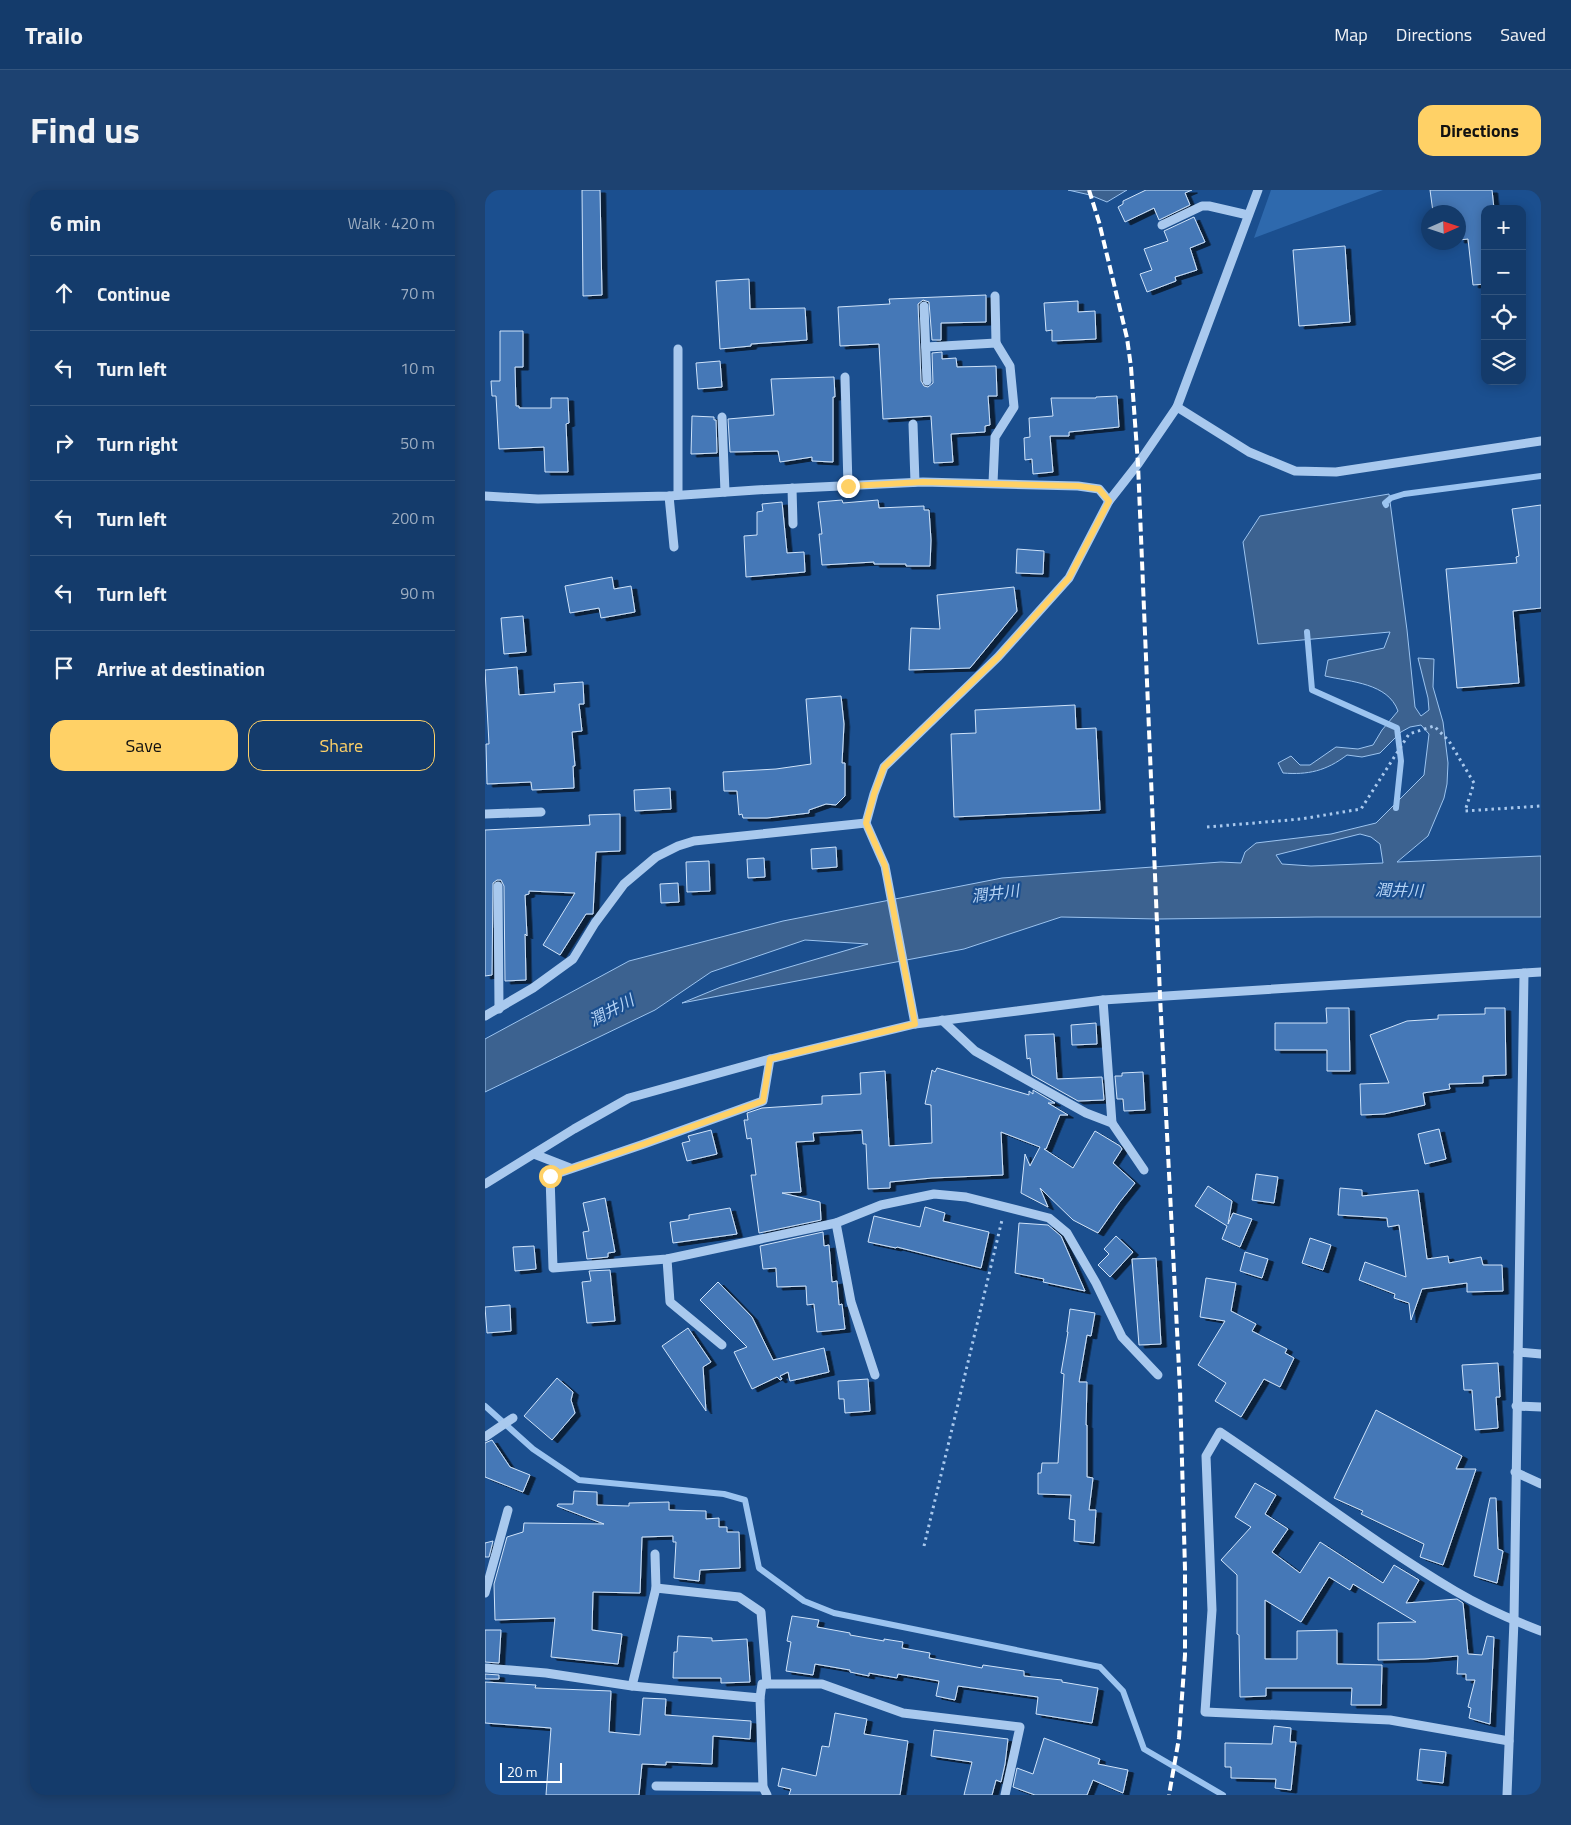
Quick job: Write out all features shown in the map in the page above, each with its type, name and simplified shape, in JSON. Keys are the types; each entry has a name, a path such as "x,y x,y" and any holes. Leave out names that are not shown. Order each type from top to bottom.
{"street":[{"path":"915,1024 885,866 866,823 884,767 998,657 1069,578 1109,501 1138,464 1177,408 1258,190"},
{"path":"1162,225 1202,206 1248,215"},
{"path":"993,483 995,437 1014,407 1011,366 996,343 995,296"},
{"path":"924,306 927,381"},
{"path":"925,347 996,343"},
{"path":"674,547 678,349"},
{"path":"845,377 848,486"},
{"path":"1177,408 1249,452 1295,471 1336,472 1541,441"},
{"path":"722,417 725,492"},
{"path":"913,424 915,482"},
{"path":"485,496 538,499 674,496 915,482 993,483 1099,489 1109,501"},
{"path":"793,488 793,524"},
{"path":"485,814 541,812"},
{"path":"485,1016 499,1009 573,959 595,923 624,884 656,857 678,846 694,841 866,823"},
{"path":"498,886 499,1009"},
{"path":"485,1184 574,1129 629,1098 770,1059 915,1024 1103,1000 1541,972"},
{"path":"1507,1795 1514,1620 1524,973"},
{"path":"1103,1000 1112,1123 1144,1170"},
{"path":"942,1020 975,1051 1086,1113 1112,1123"},
{"path":"770,1059 763,1101 550,1176 553,1268 667,1259 836,1223 881,1204 934,1194 966,1197 1049,1218 1067,1233 1096,1283 1122,1337 1158,1375"},
{"path":"534,1154 571,1168"},
{"path":"836,1223 851,1302 875,1375"},
{"path":"667,1259 671,1302 722,1345"},
{"path":"1518,1352 1541,1354"},
{"path":"1516,1406 1541,1407"},
{"path":"485,1437 513,1418"},
{"path":"1509,1741 1390,1720 1205,1712 1212,1610 1206,1456 1219,1432 1456,1592 1541,1631"},
{"path":"1515,1472 1541,1484"},
{"path":"485,1593 508,1510"},
{"path":"632,1686 656,1588 655,1554"},
{"path":"656,1588 739,1596 761,1612 767,1684"},
{"path":"485,1668 546,1673 632,1686 760,1698"},
{"path":"656,1786 765,1791 760,1698 762,1684 821,1684 903,1713 1020,1727 1005,1795"}],"path":[{"path":"1207,827 1301,819 1361,809 1409,734 1434,726 1449,741 1474,783 1465,811 1541,806"},
{"path":"923,1546 1005,1207"}],"shaded area":[{"path":"1271,190 1383,190 1254,238"}],"water":[{"path":"1068,190 1127,190 1107,202 1090,195"},
{"name":"潤井川","path":"1389,494 1415,707 1421,716 1429,710 1428,698 1418,658 1434,659 1433,687 1443,722 1448,763 1444,798 1428,836 1397,862 1541,856 1541,917 1158,919 1061,917 964,949 682,1003 721,987 868,944 805,940 711,972 655,1010 485,1092 485,1039 629,961 783,921 1002,878 1221,862 1241,863 1245,852 1256,843 1331,834 1376,823 1424,775 1429,734 1421,725 1410,727 1401,732 1380,753 1362,757 1347,755 1332,765 1316,771 1283,773 1278,763 1291,756 1300,765 1310,765 1336,747 1358,749 1373,745 1382,730 1398,711 1393,702 1377,689 1357,682 1325,676 1328,660 1384,648 1390,632 1258,644 1243,542 1260,516","holes":["1360,834 1371,837 1380,844 1383,863 1311,866 1282,864 1276,855"]}],"building":[{"path":"582,190 600,190 602,295 583,296"},
{"path":"1146,190 1192,190 1185,193 1190,205 1159,220 1154,208 1125,222 1118,207 1123,204 1123,201"},
{"path":"1430,190 1492,190 1494,205 1481,205 1481,284 1473,285 1468,239 1466,239 1466,205 1432,205"},
{"path":"1194,217 1205,242 1190,248 1197,270 1175,277 1176,281 1147,292 1140,274 1152,270 1144,249 1168,241 1164,231"},
{"path":"1345,246 1350,322 1299,326 1293,250"},
{"path":"749,279 750,309 805,308 807,340 751,344 751,346 720,349 716,281"},
{"path":"986,295 986,322 941,323 941,340 932,340 929,302 923,300 918,304 921,381 924,386 928,387 933,383 932,353 942,352 942,359 956,358 957,367 996,366 997,396 988,396 990,425 985,426 985,432 951,434 953,462 934,463 931,416 883,419 879,344 840,346 838,307 890,304 889,299"},
{"path":"1078,301 1078,312 1095,311 1096,339 1052,341 1052,330 1046,331 1044,303"},
{"path":"500,331 523,331 523,367 515,367 516,406 519,406 519,408 551,408 551,398 568,398 569,423 566,424 568,472 545,472 544,447 499,449 496,396 492,396 491,381 500,381"},
{"path":"720,361 722,387 698,389 696,363"},
{"path":"834,377 833,462 812,461 812,457 780,462 778,451 730,452 728,419 774,415 771,379"},
{"path":"1117,396 1119,427 1069,432 1069,436 1050,436 1053,472 1033,474 1032,459 1025,460 1024,438 1030,437 1029,418 1053,416 1051,398"},
{"path":"692,416 714,417 714,420 716,420 717,453 691,454"},
{"path":"842,500 843,503 878,500 879,508 924,506 924,510 929,510 930,566 874,564 874,562 822,565 819,534 822,534 818,502"},
{"path":"782,502 787,553 804,552 805,572 746,577 744,536 757,535 757,512 763,511 762,504"},
{"path":"1541,505 1541,608 1513,611 1519,683 1457,688 1446,569 1517,563 1516,557 1519,556 1512,509"},
{"path":"1017,549 1044,551 1043,574 1016,573"},
{"path":"612,577 614,589 631,586 635,612 601,618 599,608 570,613 565,586"},
{"path":"1014,587 1017,611 970,668 909,670 911,628 940,629 937,595"},
{"path":"523,616 526,652 504,654 501,618"},
{"path":"517,667 519,695 555,692 554,684 583,682 584,704 579,704 582,731 572,732 575,766 573,766 574,788 532,790 531,782 487,784 486,744 489,744 485,670"},
{"path":"841,696 844,724 842,763 845,763 845,796 836,805 826,804 809,810 809,813 767,818 743,818 742,814 739,815 737,791 724,791 723,772 776,769 811,764 806,699"},
{"path":"1075,705 1076,729 1096,728 1100,810 954,817 951,734 976,733 975,710"},
{"path":"670,788 671,809 635,811 634,790"},
{"path":"620,814 620,851 596,852 593,914 586,914 560,955 543,945 575,893 529,891 529,894 525,895 527,936 525,934 526,980 505,981 504,886 501,880 493,883 492,975 485,976 485,830 590,825 589,815"},
{"path":"836,847 837,867 812,869 811,849"},
{"path":"764,858 765,877 748,878 747,859"},
{"path":"709,861 710,891 687,892 686,862"},
{"path":"678,883 679,902 661,903 660,884"},
{"path":"1326,1008 1349,1008 1350,1071 1327,1071 1327,1050 1275,1050 1275,1023 1327,1023"},
{"path":"1485,1008 1505,1008 1506,1075 1483,1076 1483,1083 1449,1084 1450,1089 1423,1093 1425,1105 1384,1114 1361,1115 1360,1084 1389,1083 1370,1035 1407,1021 1438,1019 1438,1015 1485,1014"},
{"path":"1096,1023 1097,1044 1072,1045 1071,1025"},
{"path":"1054,1034 1057,1079 1102,1077 1104,1100 1078,1101 1032,1075 1030,1058 1027,1059 1025,1035"},
{"path":"937,1068 1029,1095 1029,1091 1033,1094 1033,1090 1055,1103 1048,1103 1068,1115 1060,1115 1046,1149 1044,1149 1073,1168 1095,1131 1120,1146 1122,1149 1113,1163 1135,1183 1098,1233 1073,1220 1040,1188 1048,1207 1021,1193 1025,1154 1030,1166 1040,1147 1001,1132 1003,1175 890,1182 890,1188 868,1189 866,1144 863,1144 862,1130 813,1133 814,1141 796,1142 801,1192 782,1193 820,1202 821,1220 759,1233 751,1175 756,1175 751,1138 747,1139 744,1120 748,1120 747,1113 762,1108 822,1104 822,1096 861,1094 860,1073 885,1071 889,1146 932,1143 931,1105 925,1104 932,1070 935,1072"},
{"path":"1143,1072 1145,1110 1124,1111 1123,1099 1117,1099 1115,1076 1122,1076 1122,1073"},
{"path":"1439,1129 1446,1159 1425,1164 1418,1134"},
{"path":"711,1130 717,1154 687,1161 682,1143 690,1141 688,1136"},
{"path":"1256,1174 1278,1177 1274,1203 1252,1200"},
{"path":"1208,1186 1232,1201 1228,1224 1233,1213 1252,1219 1240,1247 1222,1239 1227,1226 1195,1206"},
{"path":"1340,1188 1362,1190 1362,1196 1418,1190 1427,1259 1448,1256 1449,1263 1481,1257 1483,1265 1502,1265 1503,1291 1467,1292 1467,1283 1422,1289 1411,1320 1409,1303 1394,1298 1395,1294 1359,1280 1365,1262 1406,1277 1399,1225 1388,1227 1387,1218 1338,1215"},
{"path":"605,1198 615,1252 608,1253 608,1257 587,1259 583,1232 589,1231 583,1203"},
{"path":"925,1207 945,1213 943,1221 989,1232 981,1268 897,1247 868,1242 874,1216 920,1227"},
{"path":"730,1208 737,1234 673,1243 670,1222 689,1219 689,1215"},
{"path":"1019,1223 1048,1225 1061,1236 1085,1291 1043,1282 1044,1279 1015,1273"},
{"path":"823,1232 824,1246 829,1245 832,1282 837,1281 839,1305 842,1304 845,1329 817,1332 814,1304 807,1305 806,1286 777,1287 776,1268 763,1269 760,1246"},
{"path":"1116,1236 1133,1252 1110,1277 1098,1265 1109,1254 1104,1249"},
{"path":"1310,1238 1331,1245 1323,1270 1302,1263"},
{"path":"534,1246 536,1269 515,1271 513,1247"},
{"path":"1245,1252 1268,1259 1262,1278 1240,1271"},
{"path":"1156,1258 1161,1344 1139,1345 1132,1259"},
{"path":"610,1270 615,1321 587,1323 582,1282 591,1281 589,1271"},
{"path":"1206,1278 1236,1283 1231,1311 1256,1324 1252,1331 1287,1349 1285,1353 1294,1358 1280,1387 1264,1379 1241,1417 1215,1401 1226,1383 1198,1365 1225,1321 1200,1317"},
{"path":"718,1282 752,1317 773,1360 824,1348 829,1372 790,1381 788,1372 780,1376 782,1379 780,1380 777,1377 752,1389 734,1352 747,1347 700,1300"},
{"path":"510,1305 511,1331 487,1333 485,1307"},
{"path":"1070,1309 1095,1313 1091,1336 1087,1335 1079,1382 1087,1382 1087,1477 1093,1478 1089,1510 1096,1510 1094,1543 1074,1541 1075,1520 1069,1519 1071,1495 1038,1494 1038,1473 1041,1473 1042,1463 1058,1463 1064,1374 1061,1373"},
{"path":"688,1328 711,1362 703,1367 706,1411 662,1346"},
{"path":"1498,1363 1500,1397 1496,1397 1498,1428 1475,1430 1472,1390 1464,1390 1462,1365"},
{"path":"557,1378 573,1392 571,1400 575,1413 552,1440 524,1416"},
{"path":"868,1379 870,1411 845,1413 844,1399 839,1399 838,1381"},
{"path":"1376,1410 1462,1456 1456,1469 1476,1469 1443,1565 1420,1557 1424,1544 1361,1514 1363,1511 1334,1498"},
{"path":"492,1440 510,1467 530,1475 523,1492 485,1477 485,1443"},
{"path":"1255,1483 1276,1495 1265,1514 1288,1529 1272,1552 1300,1573 1320,1542 1383,1583 1394,1565 1419,1580 1406,1603 1457,1599 1463,1603 1468,1654 1482,1655 1487,1636 1494,1637 1490,1724 1469,1718 1471,1708 1468,1707 1475,1680 1466,1680 1466,1674 1457,1674 1458,1656 1378,1660 1378,1623 1416,1622 1353,1584 1350,1590 1329,1577 1301,1622 1265,1600 1265,1659 1297,1659 1297,1631 1337,1630 1337,1664 1382,1665 1381,1705 1351,1705 1352,1688 1266,1688 1266,1696 1240,1697 1237,1575 1221,1560 1251,1527 1235,1517"},
{"path":"574,1491 597,1492 597,1505 629,1506 629,1503 669,1502 669,1510 706,1511 706,1519 719,1518 719,1527 727,1527 727,1532 739,1532 740,1568 700,1570 699,1581 674,1578 676,1542 673,1542 673,1536 642,1537 640,1593 593,1592 592,1630 622,1634 618,1664 551,1657 555,1618 495,1620 494,1584 507,1537 523,1532 524,1523 604,1524 557,1506 558,1504 573,1504"},
{"path":"1490,1498 1496,1498 1498,1549 1503,1551 1497,1583 1474,1576"},
{"path":"493,1541 489,1557 485,1557 485,1543"},
{"path":"792,1616 819,1620 817,1627 850,1633 850,1635 903,1642 902,1648 930,1653 929,1658 982,1668 983,1665 1024,1671 1024,1676 1062,1680 1062,1682 1098,1688 1092,1723 1036,1714 1038,1697 958,1686 955,1700 936,1696 939,1681 898,1674 897,1678 869,1673 869,1676 850,1672 850,1670 815,1664 813,1675 786,1671 791,1642 787,1641"},
{"path":"485,1630 501,1630 499,1663 485,1662"},
{"path":"678,1636 712,1638 712,1641 747,1639 750,1682 721,1683 721,1678 673,1678 674,1652 677,1652"},
{"path":"485,1674 499,1675 499,1679 485,1679"},
{"path":"485,1682 536,1685 535,1688 611,1691 609,1732 640,1735 643,1698 666,1699 665,1715 751,1721 750,1739 713,1736 712,1764 666,1762 666,1765 642,1764 639,1795 546,1795 551,1728 485,1723"},
{"path":"835,1713 867,1719 864,1734 908,1741 900,1795 789,1795 791,1789 778,1786 782,1768 816,1776 822,1746 829,1747"},
{"path":"1274,1726 1291,1728 1290,1742 1296,1742 1291,1790 1275,1788 1276,1779 1231,1778 1231,1767 1225,1767 1225,1743 1272,1744"},
{"path":"934,1730 1008,1739 1001,1782 996,1780 992,1795 964,1795 972,1762 931,1756"},
{"path":"1044,1738 1100,1759 1098,1764 1128,1770 1123,1793 1093,1780 1087,1795 1035,1795 1013,1787 1017,1768 1033,1774"},
{"path":"1420,1749 1446,1752 1443,1783 1417,1780"}],"waterway":[{"path":"1386,505 1385,503 1391,498 1404,494 1541,476"},
{"path":"1307,632 1312,690 1397,728 1401,761 1396,808"},
{"path":"485,1406 533,1449 579,1480 724,1494 745,1500 759,1568 804,1601 834,1613 1100,1667 1123,1691 1144,1749 1223,1795"}],"railway":[{"path":"1089,190 1099,222 1127,338 1138,464 1160,996 1180,1389 1185,1569 1185,1655 1179,1738 1169,1795"}],"route":[{"path":"550,1176 763,1101 770,1059 915,1024 885,866 866,823 884,767 998,657 1069,578 1109,501 1099,489 1078,486 923,482 848,486"}]}
